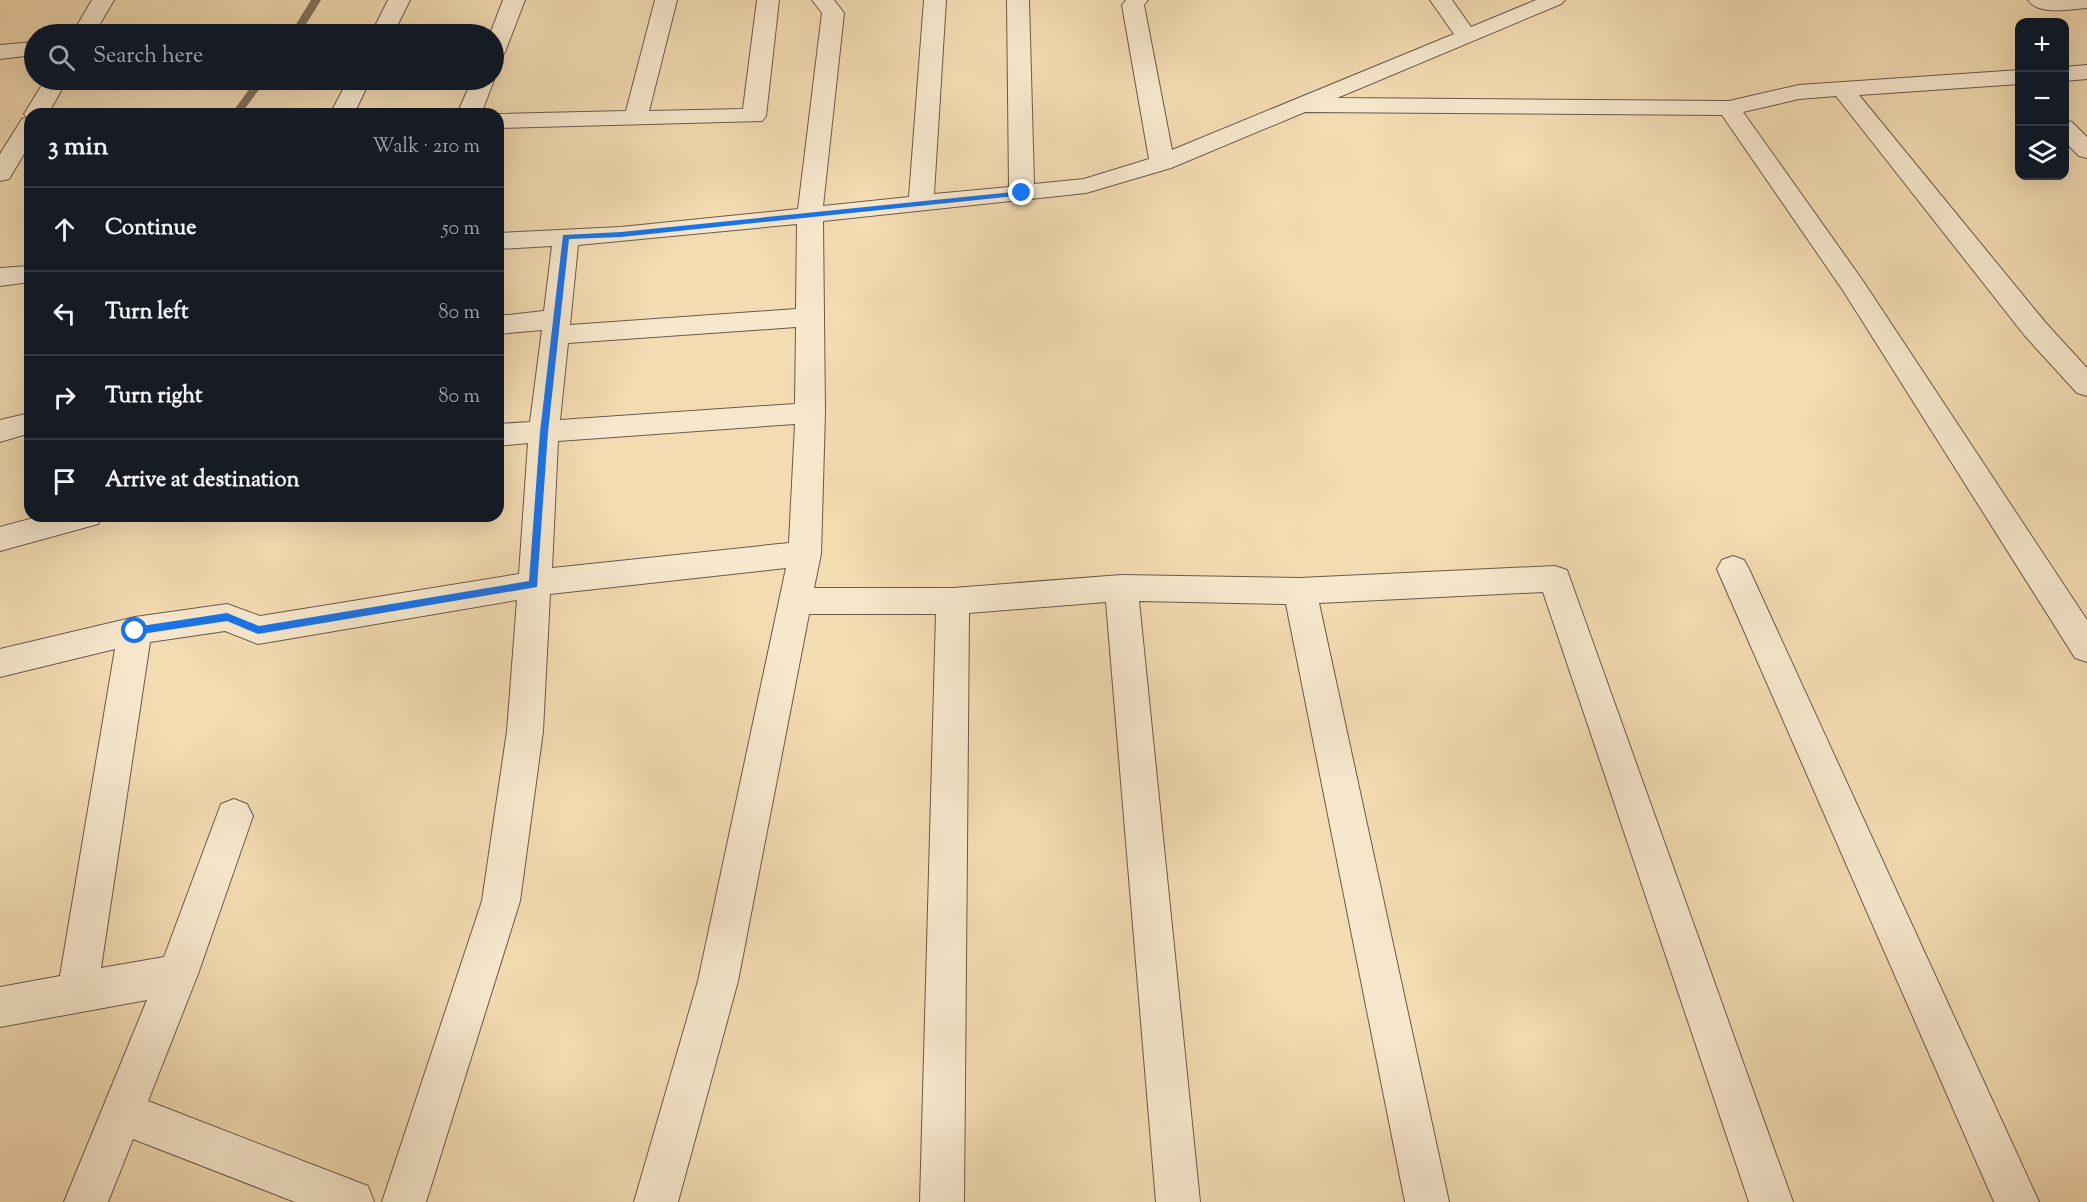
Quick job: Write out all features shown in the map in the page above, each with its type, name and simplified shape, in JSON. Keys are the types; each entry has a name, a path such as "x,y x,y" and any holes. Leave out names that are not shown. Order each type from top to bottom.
{"street":[{"path":"89,24 103,0"},
{"path":"387,24 399,0"},
{"path":"504,26 514,0"},
{"path":"636,117 666,0"},
{"path":"504,121 754,116 768,0"},
{"path":"656,1202 718,981 805,554 810,413 810,214 833,13 823,0"},
{"path":"921,204 935,0"},
{"path":"1018,0 1022,193"},
{"path":"1441,0 1467,36"},
{"path":"504,241 621,235 1086,186 1162,163 1554,0"},
{"path":"2039,0 2042,3 2087,2"},
{"path":"1134,2 1162,163"},
{"path":"0,52 24,50"},
{"path":"2069,74 2087,72"},
{"path":"1303,105 1729,108 1799,92 2015,78"},
{"path":"1842,89 2035,329 2087,386"},
{"path":"40,108 50,90"},
{"path":"345,108 354,90"},
{"path":"471,108 479,90"},
{"path":"1729,108 1854,287 2087,648"},
{"path":"0,123 24,122"},
{"path":"0,174 24,132"},
{"path":"2069,132 2087,151"},
{"path":"404,1202 501,901 525,731 544,432 566,237"},
{"path":"0,277 24,275"},
{"path":"504,324 555,327 810,317"},
{"path":"504,435 810,413"},
{"path":"0,431 24,425"},
{"path":"0,539 64,522"},
{"path":"0,663 135,631 227,617 258,630 571,578 805,554"},
{"path":"1733,569 2018,1202"},
{"path":"795,602 953,601 1121,588 1300,591 1556,579 1771,1202"},
{"path":"1121,588 1178,1202"},
{"path":"1300,591 1427,1202"},
{"path":"942,1202 953,601"},
{"path":"77,993 135,631"},
{"path":"86,1202 178,974 234,816"},
{"path":"0,1007 178,974"},
{"path":"123,1113 352,1202"}],"waterway":[{"path":"301,24 316,0"},
{"path":"240,108 254,90"}],"route":[{"path":"135,631 227,617 258,630 533,584 544,432 566,237 621,235 1022,193"}]}
